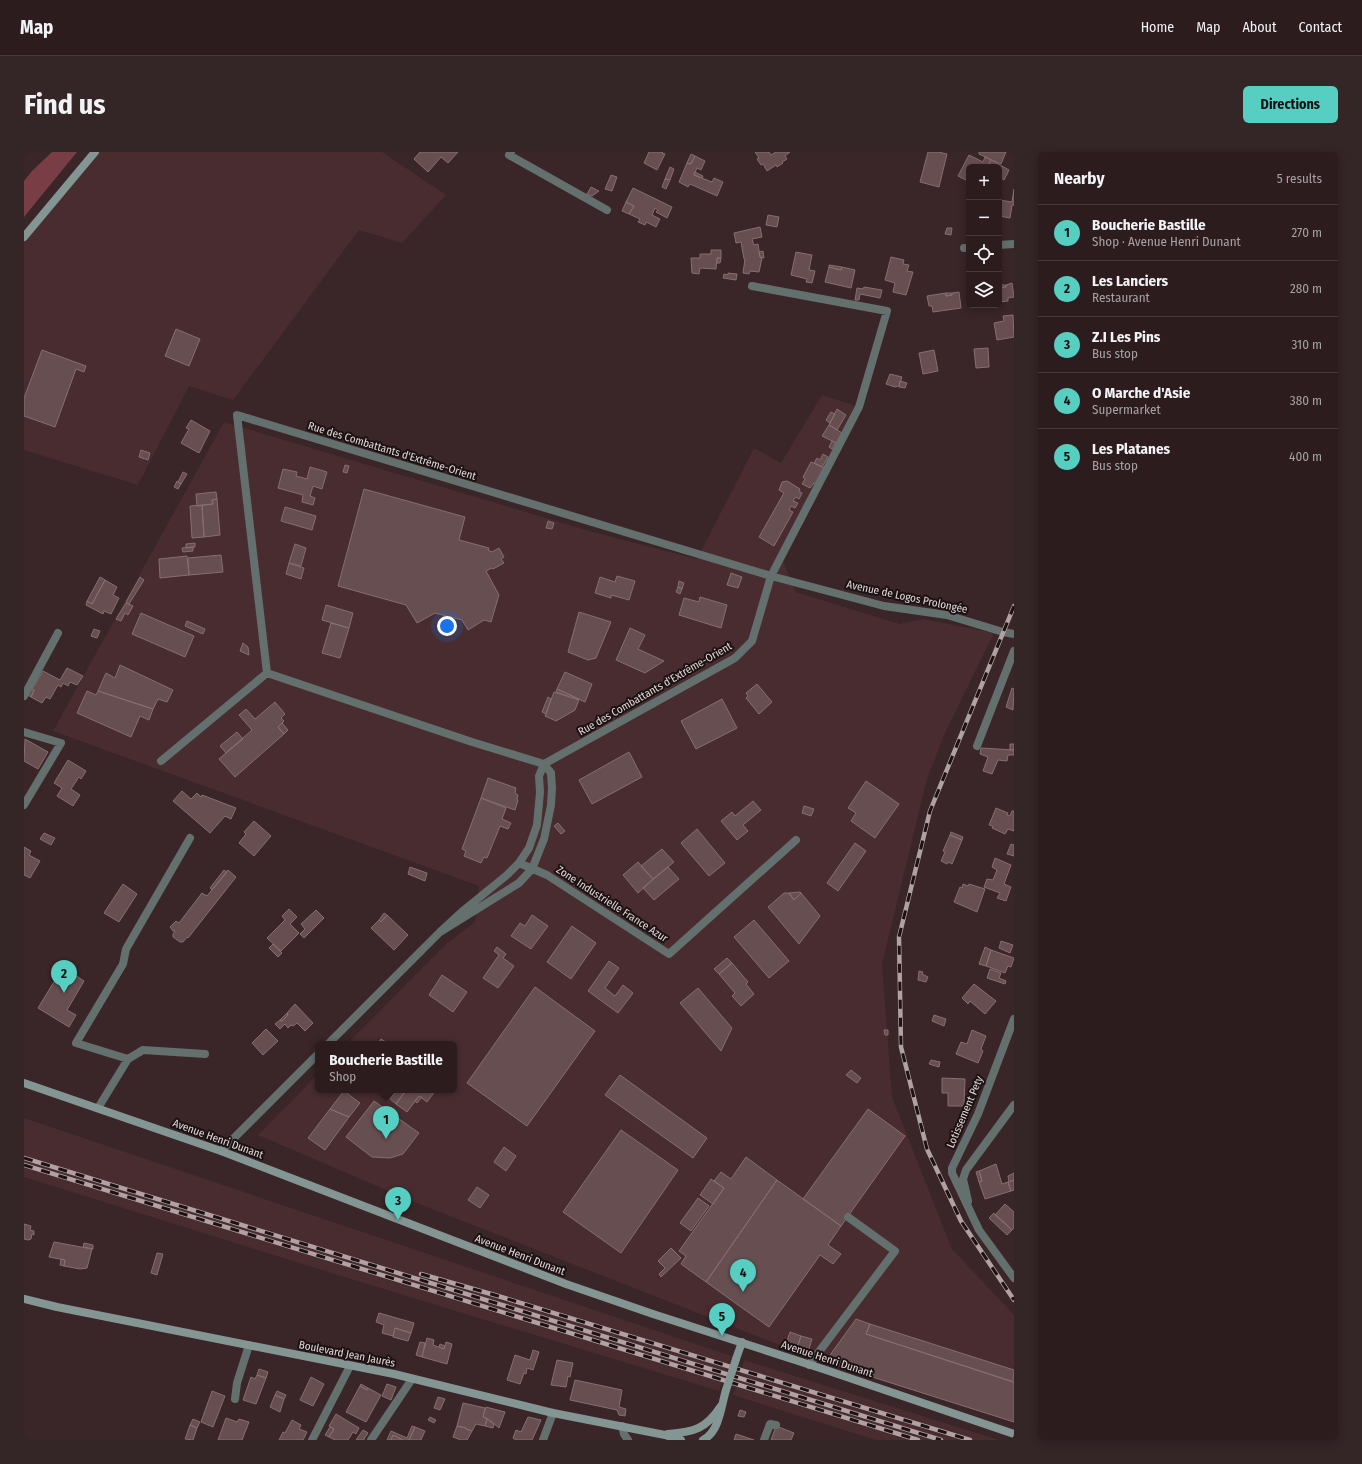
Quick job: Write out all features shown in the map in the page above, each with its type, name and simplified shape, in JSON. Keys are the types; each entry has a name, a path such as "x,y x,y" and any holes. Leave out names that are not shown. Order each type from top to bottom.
{"street":[{"path":"24,237 95,152"},
{"path":"511,152 509,156 608,210"},
{"path":"1002,245 1014,244"},
{"path":"752,286 887,311 859,407 772,576"},
{"name":"Rue des Combattants d'Extrême-Orient","path":"267,673 237,415 772,576 752,641 735,658 544,764"},
{"name":"Avenue de Logos Prolongée","path":"772,576 884,606 947,615 1014,634"},
{"path":"24,696 58,633"},
{"path":"977,746 1014,651"},
{"path":"161,761 267,673 472,742 544,764 551,773 551,805 544,839 532,868 519,883 440,932"},
{"path":"24,732 61,742 24,805"},
{"path":"331,1041 440,932 464,910 508,876 519,863 529,848 537,825 540,798 539,776 544,764"},
{"path":"128,1059 76,1043 123,964 126,949 190,838"},
{"name":"Zone Industrielle France Azur","path":"519,863 547,874 669,954 796,840"},
{"name":"Lotissement Pety","path":"970,1212 953,1177 952,1168 978,1114 1014,1019"},
{"path":"98,1108 128,1059 143,1050 205,1054"},
{"path":"221,1151 315,1057"},
{"name":"Avenue Henri Dunant","path":"24,1083 221,1151 566,1284 653,1314 809,1364 1014,1434"},
{"path":"1014,1105 964,1174 963,1179 970,1212 979,1230 1014,1278"},
{"path":"809,1364 894,1251 848,1217"},
{"name":"Boulevard Jean Jaurès","path":"24,1299 412,1379 553,1413 622,1426 681,1440"},
{"name":"Boulevard Jean Jaurès","path":"703,1440 711,1434 720,1416 721,1406 742,1342"},
{"path":"235,1399 236,1383 249,1345"},
{"path":"312,1440 350,1366"},
{"path":"371,1440 412,1379"},
{"name":"Boulevard Jean Jaurès","path":"665,1437 696,1430 709,1421 721,1406"},
{"path":"543,1440 553,1413"},
{"path":"764,1440 770,1424 776,1425"},
{"path":"622,1426 624,1434 628,1440"},
{"path":"696,1430 700,1440"}],"shaded area":[{"path":"52,152 77,152 24,217 24,181"},
{"path":"96,152 382,152 446,195 402,243 359,230 233,400 189,386 138,485 24,450 24,238"},
{"path":"822,395 859,407 782,559 796,592 899,624 923,619 994,633 945,733 927,779 882,964 892,1097 952,1249 1014,1315 1014,1422 805,1355 414,1202 258,1135 315,1077 315,1093 457,1093 457,1041 350,1041 445,945 475,922 479,886 53,731 224,422 593,532 697,559 754,448 781,463"},
{"path":"24,1118 731,1356 719,1391 354,1280 24,1177"},
{"path":"744,1360 999,1440 876,1440 733,1395"}],"building":[{"path":"420,152 458,152 448,163 441,157 428,172 414,159"},
{"path":"649,152 663,152 662,153 665,154 657,170 644,163"},
{"path":"755,152 769,152 771,155 776,152 790,152 785,156 787,159 782,162 783,163 777,167 776,165 767,171 763,164 761,165 757,159 759,158"},
{"path":"928,152 947,154 939,187 920,182"},
{"path":"979,152 1006,152 1001,164 979,154"},
{"path":"691,154 695,156 691,164 687,163"},
{"path":"969,155 983,162 985,157 991,160 989,164 966,164 966,180 958,176"},
{"path":"695,156 705,161 701,170 697,168 694,175 712,182 714,178 723,182 717,196 690,184 688,187 679,182 687,163 691,164"},
{"path":"991,160 998,164 989,164"},
{"path":"1002,166 1009,170 1004,180 1002,179"},
{"path":"670,167 674,169 670,180 665,179"},
{"path":"695,172 703,176 702,178 694,175"},
{"path":"611,175 617,177 612,191 605,189"},
{"path":"665,179 670,180 666,189 662,187"},
{"path":"591,187 599,191 592,196 587,194"},
{"path":"633,188 672,207 667,218 656,212 658,210 655,208 652,215 660,219 656,227 646,222 645,225 638,222 640,219 629,214 634,206 626,202"},
{"path":"1014,189 1014,205 1012,205 1010,218 1002,217 1002,200 1012,202"},
{"path":"626,202 634,206 629,214 622,211"},
{"path":"768,215 779,217 777,227 766,225"},
{"path":"760,227 762,237 752,239 754,245 758,244 760,257 762,258 759,272 750,271 749,274 743,273 745,259 741,242 736,243 734,233"},
{"path":"947,228 952,228 951,235 945,234"},
{"path":"711,250 721,250 721,258 717,258 716,269 700,268 699,274 692,273 691,258 700,258 700,254 711,254"},
{"path":"763,251 764,258 760,257 759,252"},
{"path":"796,252 812,255 809,270 815,271 812,283 806,282 807,279 791,275"},
{"path":"891,257 904,260 903,264 909,265 907,271 913,272 906,295 893,292 895,283 885,280"},
{"path":"717,258 721,258 720,263 717,263"},
{"path":"829,265 842,267 841,270 829,267"},
{"path":"829,267 841,270 842,267 855,270 851,288 825,282"},
{"path":"728,273 737,274 736,280 723,278 724,274 728,275"},
{"path":"1012,283 1014,297 1008,298 1008,301 1002,302 1002,288 1006,287 1006,285"},
{"path":"864,287 882,290 880,298 860,294 859,300 855,300 857,288 863,289"},
{"path":"959,292 961,308 933,312 932,306 929,306 927,296 946,293 946,296"},
{"path":"946,293 952,293 952,295 946,296"},
{"path":"1013,315 1014,337 997,340 994,323 1004,321 1003,316"},
{"path":"176,329 200,339 189,366 165,356"},
{"path":"988,348 989,367 976,368 974,349"},
{"path":"42,350 86,366 84,372 76,369 55,427 24,416 24,398"},
{"path":"934,350 938,371 923,374 919,353"},
{"path":"890,374 902,377 899,386 895,387 886,384"},
{"path":"900,381 907,383 905,388 899,387"},
{"path":"837,409 846,415 837,430 829,425"},
{"path":"831,412 835,414 830,423 826,420"},
{"path":"191,420 210,431 199,453 181,443 189,429 186,428"},
{"path":"829,425 842,433 836,443 822,436"},
{"path":"832,441 836,443 832,449 829,447"},
{"path":"141,450 150,453 148,460 139,457"},
{"path":"823,454 828,457 822,467 814,463 817,458 820,460"},
{"path":"811,462 825,468 816,484 814,483 810,488 802,484 805,479 803,477"},
{"path":"345,465 349,466 347,473 343,472"},
{"path":"310,467 327,472 322,489 313,486 310,496 315,498 313,505 302,502 303,495 278,488 283,469 297,472 296,476 307,479"},
{"path":"183,472 187,474 181,484 178,482"},
{"path":"177,481 181,484 178,489 174,487"},
{"path":"787,481 800,489 799,491 802,493 799,499 796,497 793,501 798,503 795,508 791,506 789,510 793,512 774,546 759,537 784,493 779,490 782,482"},
{"path":"364,489 465,517 459,540 489,548 488,550 492,552 499,548 504,557 501,559 504,563 486,571 499,595 491,622 484,620 468,630 462,620 435,613 417,623 406,605 338,586"},
{"path":"216,492 217,499 212,500 213,504 197,506 196,494"},
{"path":"217,499 220,535 204,537 202,505 213,504 212,500"},
{"path":"202,505 204,537 192,538 190,506"},
{"path":"285,507 316,516 312,530 281,521"},
{"path":"548,521 554,523 552,529 546,528"},
{"path":"195,543 195,547 186,548 186,544"},
{"path":"295,544 306,548 301,566 289,563"},
{"path":"193,547 193,551 183,552 182,548"},
{"path":"221,555 223,572 189,575 188,558"},
{"path":"187,556 189,575 160,578 159,559"},
{"path":"289,563 304,568 301,579 286,574"},
{"path":"731,573 742,577 738,588 727,585"},
{"path":"617,576 635,581 629,600 611,595 611,598 595,593 600,577 615,582"},
{"path":"100,577 105,580 92,604 87,601"},
{"path":"140,577 144,580 129,604 126,602"},
{"path":"105,580 117,587 113,595 119,598 111,614 104,611 103,614 86,605 87,601 92,604"},
{"path":"679,581 684,583 682,589 678,587"},
{"path":"678,587 682,589 680,594 676,592"},
{"path":"700,597 727,605 721,628 679,615 684,598 699,602"},
{"path":"126,603 133,606 128,615 125,613 121,621 116,619"},
{"path":"326,605 353,613 349,628 322,620"},
{"path":"579,612 611,622 596,658 588,660 568,652"},
{"path":"141,613 194,636 185,657 132,634"},
{"path":"187,621 205,629 203,634 185,626"},
{"path":"331,623 349,628 340,658 322,653"},
{"path":"630,628 645,635 638,649 664,661 645,673 616,660"},
{"path":"94,629 100,631 97,638 91,636"},
{"path":"243,643 248,647 249,655 240,651"},
{"path":"120,665 173,690 167,702 158,699 153,709 98,691 106,673 115,678"},
{"path":"67,668 83,676 77,685 70,682 68,686 63,683 61,687 58,685 50,699 46,697 42,703 31,697 34,690 32,689 43,671 60,680"},
{"path":"565,672 592,684 585,702 557,689"},
{"path":"757,684 772,702 759,714 746,698 748,696 746,693"},
{"path":"1012,688 1014,689 1013,710 1006,707"},
{"path":"32,689 34,690 31,697 26,694"},
{"path":"557,689 579,699 579,700 556,692"},
{"path":"87,691 96,695 98,691 153,709 149,720 140,716 131,737 77,713"},
{"path":"554,692 579,700 575,710 556,721 545,716"},
{"path":"548,697 551,699 546,714 542,712"},
{"path":"722,699 737,728 696,749 681,721"},
{"path":"275,702 285,714 281,718 284,721 278,727 284,734 235,777 219,759 252,730 239,715 246,709 255,719"},
{"path":"282,723 288,730 284,734 278,727"},
{"path":"237,732 243,739 226,753 220,746"},
{"path":"25,739 48,752 38,769 24,761"},
{"path":"1010,744 1014,744 1014,750 1010,750"},
{"path":"981,748 1014,750 1014,755 1008,755 1007,761 998,760 992,774 983,771 988,757 980,754"},
{"path":"629,752 642,777 592,804 579,780"},
{"path":"68,760 86,771 81,779 79,777 71,789 80,795 73,806 57,796 62,788 54,783"},
{"path":"488,778 516,788 515,793 518,795 518,800 515,810 481,798"},
{"path":"866,781 899,804 875,838 851,821 856,813 848,808"},
{"path":"182,791 191,799 197,793 201,797 202,795 236,808 231,819 225,816 210,833 173,801"},
{"path":"481,798 506,808 502,819 511,823 508,829 500,826 487,858 484,857 481,863 464,856 466,851 462,849"},
{"path":"753,801 761,810 743,825 748,831 737,840 721,821 732,812 735,816"},
{"path":"804,806 814,809 811,816 802,813"},
{"path":"996,808 1008,813 1007,815 1010,816 1012,811 1014,811 1014,831 1008,829 1005,834 989,825"},
{"path":"254,821 271,836 254,856 239,843 246,834 244,832"},
{"path":"558,823 565,831 561,834 554,826"},
{"path":"697,829 725,863 709,876 681,843"},
{"path":"951,832 963,837 962,840 950,835"},
{"path":"44,833 55,838 51,845 40,839"},
{"path":"950,835 962,840 952,864 948,862 947,864 941,861 945,852 943,851"},
{"path":"855,843 866,851 838,891 827,883"},
{"path":"1011,844 1014,845 1014,856 1007,854"},
{"path":"24,847 31,851 29,855 40,861 30,878 24,875"},
{"path":"662,849 674,862 653,879 641,866"},
{"path":"995,858 1011,865 1004,884 1011,887 1006,901 997,898 1000,893 984,887 987,879 993,880 997,870 992,867"},
{"path":"638,862 653,879 638,893 623,875"},
{"path":"410,867 427,873 425,881 408,874"},
{"path":"668,867 679,879 654,900 643,888"},
{"path":"224,870 227,872 212,890 210,888"},
{"path":"228,870 236,877 188,938 187,937 183,942 180,942 173,937 175,931 173,931 170,927 176,921 179,923 202,893 207,896"},
{"path":"123,884 137,894 119,922 104,913"},
{"path":"963,884 968,886 969,884 985,889 977,912 954,902 960,887 962,888"},
{"path":"784,893 789,893 794,900 801,893 820,916 799,944 768,907"},
{"path":"789,893 801,893 794,900"},
{"path":"289,909 297,917 290,924 299,933 281,951 267,938 285,920 282,916"},
{"path":"316,910 324,918 304,938 300,934 305,929 301,924"},
{"path":"384,913 387,915 381,922 379,920"},
{"path":"387,915 408,935 394,950 371,928 379,920 381,922"},
{"path":"532,915 548,926 531,949 511,936 520,923 525,926"},
{"path":"754,920 789,961 769,978 734,937"},
{"path":"572,926 596,943 571,979 547,962"},
{"path":"1001,941 1013,945 1010,953 999,948"},
{"path":"273,944 282,953 278,957 269,948"},
{"path":"497,947 506,954 503,958 514,966 498,988 483,978 499,955 494,951"},
{"path":"985,947 991,950 986,966 979,964"},
{"path":"991,950 1014,958 1011,967 1008,966 1005,973 986,966"},
{"path":"727,958 732,963 719,974 714,969"},
{"path":"609,961 619,968 605,988 615,996 623,985 633,993 618,1013 588,991"},
{"path":"732,963 748,982 746,984 754,994 741,1006 732,996 735,993 719,974"},
{"path":"63,967 84,981 67,1010 76,1015 69,1027 38,1008"},
{"path":"990,969 1001,973 999,978 1006,981 1005,984 987,978"},
{"path":"919,971 923,972 922,974 928,977 926,982 918,980"},
{"path":"442,975 467,992 453,1012 429,995"},
{"path":"974,984 996,1001 985,1014 970,1001 968,1004 962,998"},
{"path":"535,987 595,1031 527,1126 467,1083"},
{"path":"698,988 732,1028 721,1051 680,1003"},
{"path":"295,1004 313,1023 305,1031 297,1023 288,1028 285,1024 280,1029 275,1024 280,1020 282,1021 288,1015 287,1013"},
{"path":"287,1013 288,1015 282,1021 280,1020"},
{"path":"934,1015 946,1019 944,1026 932,1021"},
{"path":"266,1029 278,1041 263,1055 252,1043"},
{"path":"884,1030 888,1030 888,1035 885,1035"},
{"path":"972,1030 986,1036 981,1049 983,1051 978,1063 956,1054 961,1042 967,1044"},
{"path":"931,1060 940,1062 939,1067 929,1064"},
{"path":"851,1070 861,1078 857,1083 846,1075"},
{"path":"620,1075 707,1138 693,1158 605,1095"},
{"path":"942,1078 965,1079 964,1106 948,1106 948,1093 942,1093"},
{"path":"342,1093 347,1093 360,1103 349,1117 330,1109"},
{"path":"395,1093 404,1093 396,1104 390,1099"},
{"path":"404,1093 434,1093 427,1102 419,1096 407,1112 396,1104"},
{"path":"419,1096 422,1097 417,1103 415,1101"},
{"path":"374,1101 419,1133 403,1154 390,1158 372,1157 346,1137"},
{"path":"330,1109 349,1117 325,1150 308,1138"},
{"path":"868,1109 905,1136 841,1226 803,1199"},
{"path":"621,1130 678,1170 621,1253 563,1212"},
{"path":"504,1147 516,1156 506,1171 494,1162"},
{"path":"746,1157 777,1180 706,1282 681,1264 686,1256 679,1251 724,1188 714,1181 721,1172 731,1179"},
{"path":"996,1164 1002,1184 1008,1182 1011,1191 985,1199 979,1182 982,1181 979,1171"},
{"path":"979,1171 982,1181 979,1182 976,1172"},
{"path":"1014,1173 1014,1180 1009,1182 1008,1176"},
{"path":"711,1179 724,1188 713,1204 700,1195"},
{"path":"777,1180 841,1226 828,1245 841,1254 833,1264 820,1255 769,1327 706,1282"},
{"path":"1014,1180 1014,1190 1011,1191 1008,1182"},
{"path":"477,1187 489,1195 480,1208 468,1200"},
{"path":"698,1198 709,1206 691,1231 680,1223"},
{"path":"1005,1204 1014,1212 1014,1228 1012,1230 995,1215"},
{"path":"994,1213 1012,1230 1007,1235 989,1218"},
{"path":"24,1224 31,1226 30,1230 34,1231 34,1235 32,1234 31,1239 24,1239"},
{"path":"54,1242 92,1249 87,1268 80,1269 64,1266 65,1260 49,1257"},
{"path":"84,1243 93,1245 93,1249 83,1247"},
{"path":"671,1248 681,1258 661,1277 659,1274 665,1268 658,1261"},
{"path":"157,1253 163,1254 157,1275 151,1273"},
{"path":"61,1259 65,1260 64,1266 60,1265"},
{"path":"379,1313 414,1323 411,1333 395,1328 393,1336 382,1333 384,1325 376,1322"},
{"path":"856,1319 870,1324 866,1334 1014,1382 1014,1422 825,1362"},
{"path":"870,1324 1014,1370 1013,1382 866,1334"},
{"path":"395,1328 411,1333 408,1341 393,1337"},
{"path":"790,1332 801,1336 797,1348 786,1344"},
{"path":"801,1336 812,1339 808,1352 797,1348"},
{"path":"427,1338 434,1340 433,1345 444,1349 446,1342 452,1344 447,1364 422,1357"},
{"path":"420,1342 425,1343 422,1357 416,1355"},
{"path":"440,1344 445,1346 444,1349 439,1347"},
{"path":"533,1350 539,1352 533,1370 527,1368 526,1374 524,1373 520,1384 507,1380 515,1355 530,1360"},
{"path":"557,1360 573,1363 566,1387 551,1385"},
{"path":"259,1369 268,1372 266,1378 257,1375"},
{"path":"257,1375 266,1378 256,1404 243,1400 251,1377 255,1379"},
{"path":"311,1377 324,1384 313,1406 300,1400"},
{"path":"575,1380 622,1390 619,1407 626,1409 625,1416 619,1415 617,1410 570,1400"},
{"path":"361,1384 368,1388 367,1390 360,1386"},
{"path":"387,1384 396,1387 391,1400 382,1396"},
{"path":"360,1386 367,1390 368,1388 381,1395 366,1422 346,1412"},
{"path":"212,1391 225,1396 213,1427 201,1422"},
{"path":"277,1391 286,1395 284,1399 275,1395"},
{"path":"275,1395 284,1399 280,1412 270,1407"},
{"path":"438,1397 445,1399 440,1410 434,1408"},
{"path":"463,1403 485,1408 483,1417 487,1419 485,1426 476,1424 472,1431 457,1426"},
{"path":"486,1407 505,1412 499,1428 487,1418 483,1417"},
{"path":"740,1410 746,1412 744,1417 738,1416"},
{"path":"336,1414 359,1428 356,1434 353,1432 348,1440 335,1440 329,1437 334,1429 329,1426"},
{"path":"430,1417 436,1420 434,1423 428,1420"},
{"path":"528,1417 541,1420 532,1440 516,1440 513,1438 516,1430 521,1432"},
{"path":"226,1418 237,1422 239,1419 249,1422 242,1440 218,1440"},
{"path":"193,1419 200,1422 197,1428 190,1425"},
{"path":"487,1419 494,1424 493,1428 485,1426"},
{"path":"292,1420 301,1425 299,1429 307,1432 303,1440 279,1440 283,1432 285,1433"},
{"path":"190,1425 197,1428 193,1440 185,1439"},
{"path":"412,1426 415,1427 409,1440 403,1440 393,1435 391,1440 387,1440 391,1431 407,1438"},
{"path":"457,1426 472,1431 467,1440 461,1440 453,1437"},
{"path":"776,1426 794,1433 791,1440 771,1440"},
{"path":"330,1427 334,1429 329,1437 325,1435"},
{"path":"415,1427 425,1431 421,1440 409,1440"},
{"path":"363,1430 368,1433 364,1440 356,1440"},
{"path":"736,1434 754,1440 734,1440"},
{"path":"393,1435 403,1440 391,1440"}],"railway":[{"path":"1014,606 930,811 899,937 901,1047 927,1149 961,1221 1014,1300"},
{"path":"24,1158 941,1440"},
{"path":"24,1165 918,1440"},
{"path":"421,1274 498,1296 970,1440"}],"place":[{"name":"Les Lanciers","path":"64,993"},
{"name":"Boucherie Bastille","path":"386,1139"},
{"name":"Z.I Les Pins","path":"398,1220"},
{"name":"O Marche d'Asie","path":"743,1292"},
{"name":"Les Platanes","path":"722,1336"}]}
